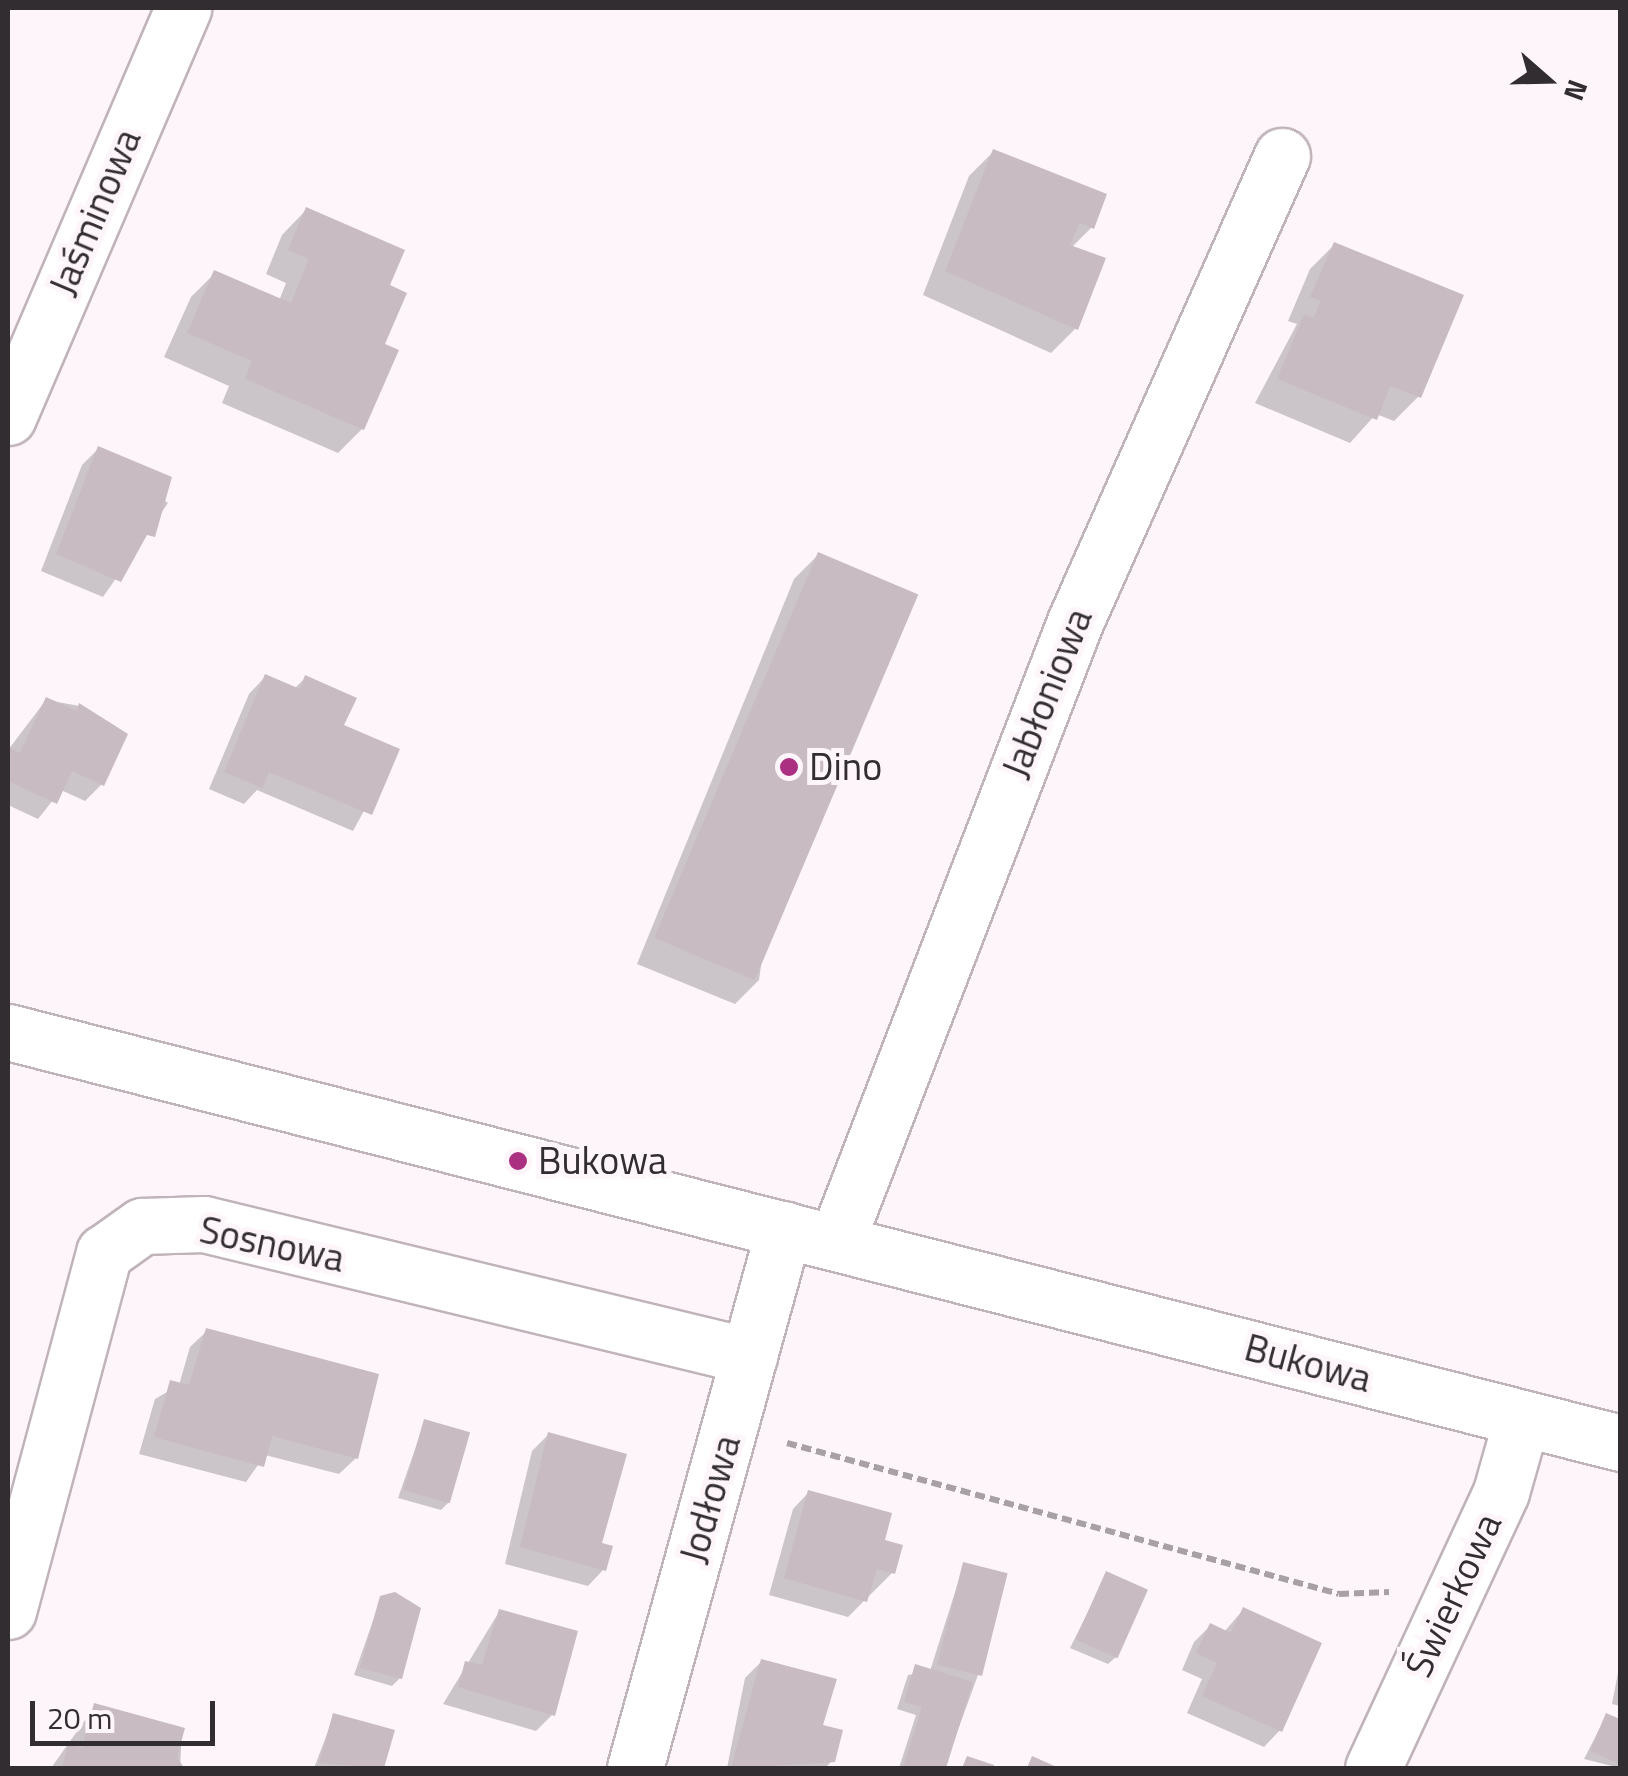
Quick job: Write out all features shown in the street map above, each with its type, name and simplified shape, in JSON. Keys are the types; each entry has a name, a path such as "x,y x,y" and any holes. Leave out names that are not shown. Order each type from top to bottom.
{"street":[{"name":"Jaśminowa","path":"8,417 183,8"},
{"name":"Jabłoniowa","path":"837,1240 1075,622 1282,156"},
{"name":"Bukowa","path":"8,1032 837,1240 1620,1444"},
{"name":"Sosnowa","path":"8,1611 104,1254 142,1226 204,1224 749,1356"},
{"name":"Jodłowa","path":"636,1768 784,1229"},
{"name":"Świerkowa","path":"1373,1768 1501,1492 1522,1418"}],"path":[{"path":"781,1431 788,1445 1339,1594 1405,1591 1446,1608"}],"building":[{"path":"993,149 1107,194 1094,229 1080,223 1070,245 1106,258 1078,330 945,271"},
{"path":"306,207 405,250 390,285 407,293 385,344 399,350 364,430 245,379 252,361 187,333 214,270 291,303 309,259 288,250"},
{"path":"1334,242 1464,295 1421,398 1390,386 1377,420 1277,379 1304,314 1313,318 1321,301 1310,297"},
{"path":"98,446 172,477 155,537 147,535 121,582 56,554"},
{"name":"Dino","path":"818,552 918,595 755,980 654,938"},
{"path":"265,674 300,689 305,675 357,698 344,725 400,749 372,815 269,772 262,788 224,772"},
{"path":"46,697 77,711 79,703 128,734 104,786 72,771 57,804 8,781 8,747 20,753"},
{"path":"206,1328 379,1374 358,1459 272,1436 264,1467 154,1437 170,1380 189,1385"},
{"path":"424,1419 470,1432 450,1503 404,1490"},
{"path":"548,1432 627,1454 602,1543 613,1546 606,1571 520,1547"},
{"path":"808,1490 892,1513 885,1540 903,1545 895,1574 877,1569 867,1602 784,1578"},
{"path":"963,1562 1008,1573 982,1676 937,1665"},
{"path":"1106,1571 1148,1590 1118,1658 1075,1640"},
{"path":"395,1592 421,1608 402,1679 360,1668 380,1596"},
{"path":"1243,1607 1322,1643 1282,1732 1202,1696 1217,1663 1196,1653 1210,1623 1231,1633"},
{"path":"499,1609 578,1631 555,1716 458,1687 465,1661 482,1665"},
{"path":"761,1659 837,1679 823,1725 843,1730 835,1762 731,1768"},
{"path":"915,1664 973,1682 946,1768 903,1768 922,1707 904,1702"},
{"path":"94,1703 185,1728 177,1757 184,1768 62,1768 68,1744 82,1748"},
{"path":"333,1713 395,1730 384,1768 319,1763"},
{"path":"1606,1713 1620,1719 1620,1764 1590,1751"},
{"path":"967,1756 994,1765 993,1768 962,1768"},
{"path":"1032,1756 1059,1768 1027,1768"}],"place":[{"name":"Dino","path":"789,767"},
{"name":"Bukowa","path":"518,1161"}]}
